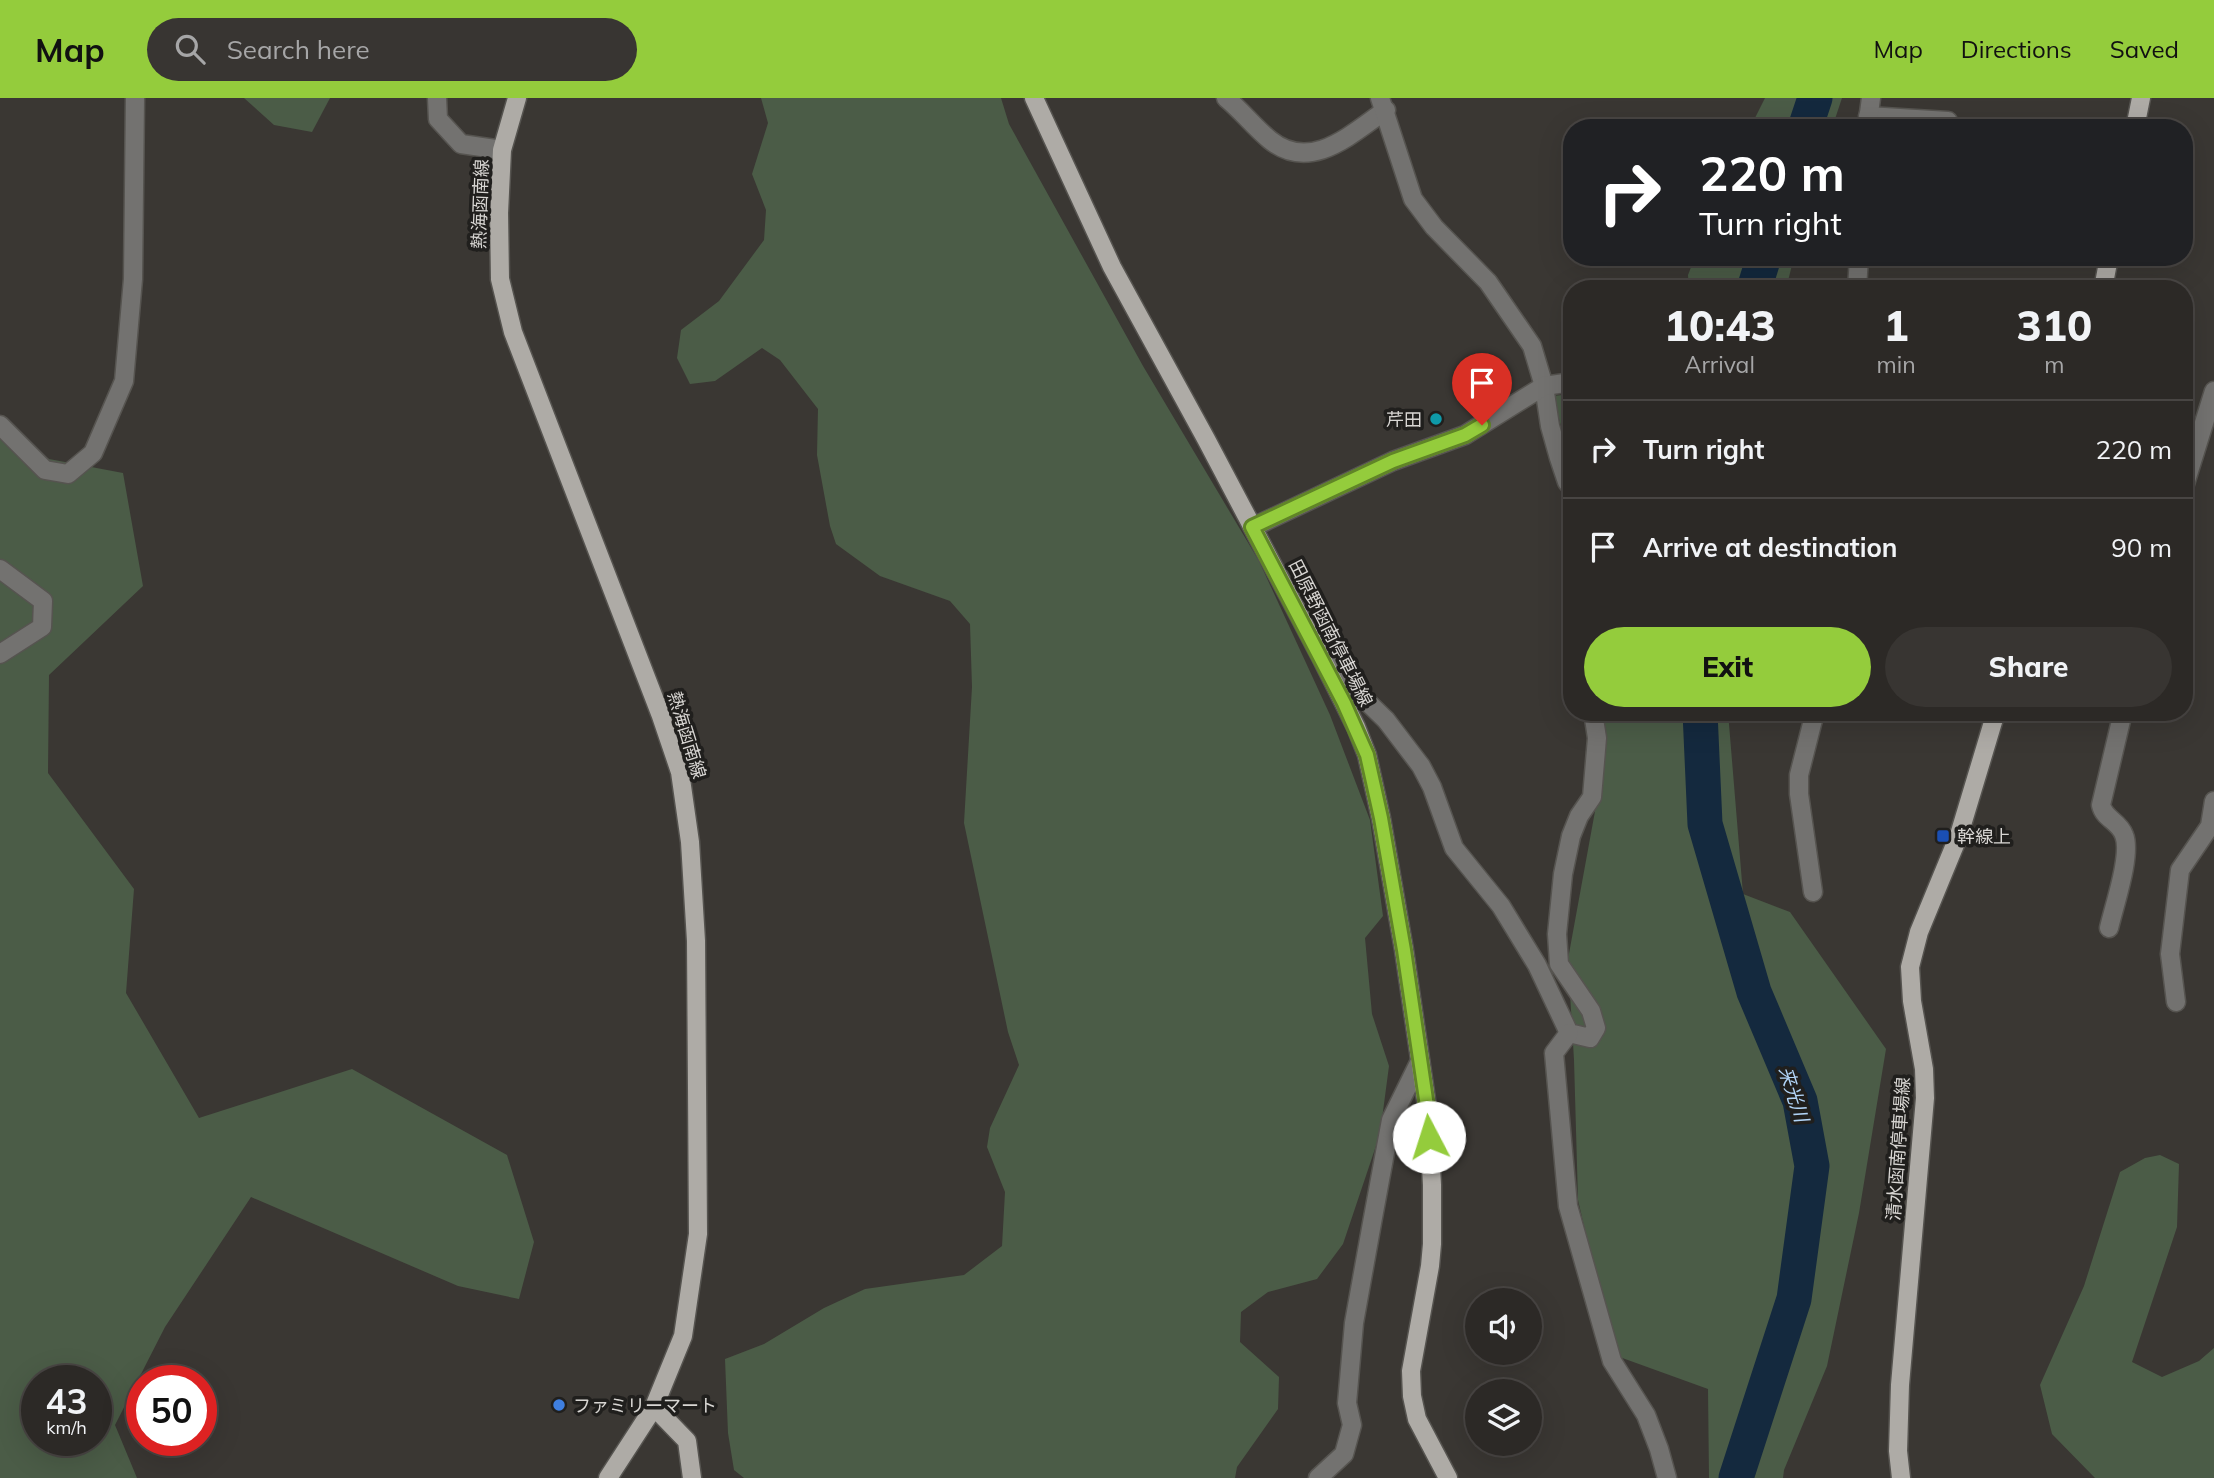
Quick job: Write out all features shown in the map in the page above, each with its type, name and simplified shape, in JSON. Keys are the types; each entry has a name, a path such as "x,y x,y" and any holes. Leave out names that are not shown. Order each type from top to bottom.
{"main road":[{"name":"熱海函南線","path":"517,98 502,150 500,279 513,332 665,727 680,772 690,842 696,941 698,1234 683,1336 654,1407 608,1478"},
{"name":"田原野函南停車場線","path":"1034,98 1112,267 1321,657 1367,755 1404,950 1429,1125 1433,1244 1411,1371 1412,1396 1417,1419 1448,1478"},
{"path":"2137,119 2141,98"},
{"name":"清水函南停車場線","path":"1901,1478 1898,1451 1900,1385 1925,1098 1924,1069 1912,1001 1910,967 1919,932 1959,835 1993,721"},
{"path":"654,1407 687,1441 692,1478"}],"street":[{"path":"0,425 45,470 68,474 93,453 124,381 133,279 135,98"},
{"path":"436,98 438,119 461,145 502,150"},
{"path":"1226,98 1277,145 1285,150 1308,155 1341,141 1383,104 1413,199 1434,227 1488,282 1532,346 1563,470"},
{"path":"1868,119 1871,98"},
{"path":"1252,527 1393,461 1465,435 1544,386 1563,383"},
{"path":"2193,458 2214,391"},
{"path":"0,569 43,601 42,627 0,654"},
{"path":"1321,657 1386,720 1421,765 1454,848 1501,906 1537,965 1569,1033"},
{"path":"1569,1033 1590,1038 1596,1028 1591,1011 1559,964 1557,934 1563,874 1571,836 1578,816 1592,797 1597,738 1594,721"},
{"path":"1813,721 1799,775 1799,794 1813,892"},
{"path":"2109,928 2127,849 2119,826 2102,812 2101,805 2121,721"},
{"path":"2176,1002 2170,954 2180,870 2210,827 2214,801"},
{"path":"1569,1033 1554,1053 1568,1206 1612,1361 1646,1415 1667,1478"},
{"path":"1318,1478 1344,1454 1352,1425 1347,1403 1354,1323 1391,1120 1420,1061"}],"green space":[{"path":"244,98 330,98 312,132 274,125"},
{"path":"761,98 1001,98 1009,124 1143,366 1259,561 1330,715 1370,820 1383,916 1365,938 1372,1014 1389,1066 1380,1134 1343,1244 1317,1279 1268,1292 1241,1312 1240,1342 1279,1377 1278,1409 1237,1467 1235,1478 744,1478 734,1470 728,1433 725,1359 764,1344 824,1308 865,1289 964,1275 1002,1246 1005,1192 987,1147 990,1128 1019,1065 1008,1032 964,823 972,687 970,624 950,601 880,576 836,544 830,526 817,455 818,409 780,360 762,348 715,381 690,384 677,358 681,330 719,301 764,240 766,210 752,174 768,123"},
{"path":"1765,98 1842,98 1835,119 1754,119"},
{"path":"1692,266 1792,266 1788,280 1688,280"},
{"path":"1563,395 1563,434 1553,396"},
{"path":"0,425 49,459 123,473 143,586 49,675 48,773 134,889 126,993 199,1118 352,1069 507,1155 534,1242 519,1299 458,1286 251,1197 165,1327 146,1365 126,1365 126,1403 115,1425 137,1478 0,1478"},
{"path":"1602,721 1729,721 1743,894 1790,912 1886,1049 1859,1213 1827,1366 1783,1478 1709,1478 1708,1389 1614,1355 1578,1200 1568,959 1602,773"},
{"path":"2160,1155 2179,1164 2177,1227 2132,1362 2162,1377 2199,1361 2214,1348 2214,1478 2095,1478 2052,1434 2040,1385 2084,1286 2120,1172 2145,1158"}],"waterway":[{"name":"来光川","path":"1808,119 1815,98"},
{"name":"来光川","path":"1757,280 1761,266"},
{"name":"来光川","path":"1700,721 1705,824 1754,992 1800,1101 1812,1166 1794,1299 1736,1478"}],"place":[{"name":"芹田","path":"1436,419"},
{"name":"幹線上","path":"1943,836"},
{"name":"ファミリーマート","path":"559,1405"}],"route":[{"path":"1429,1137 1428,1113 1404,950 1367,755 1321,657 1252,527 1393,461 1465,435 1482,425"}]}
